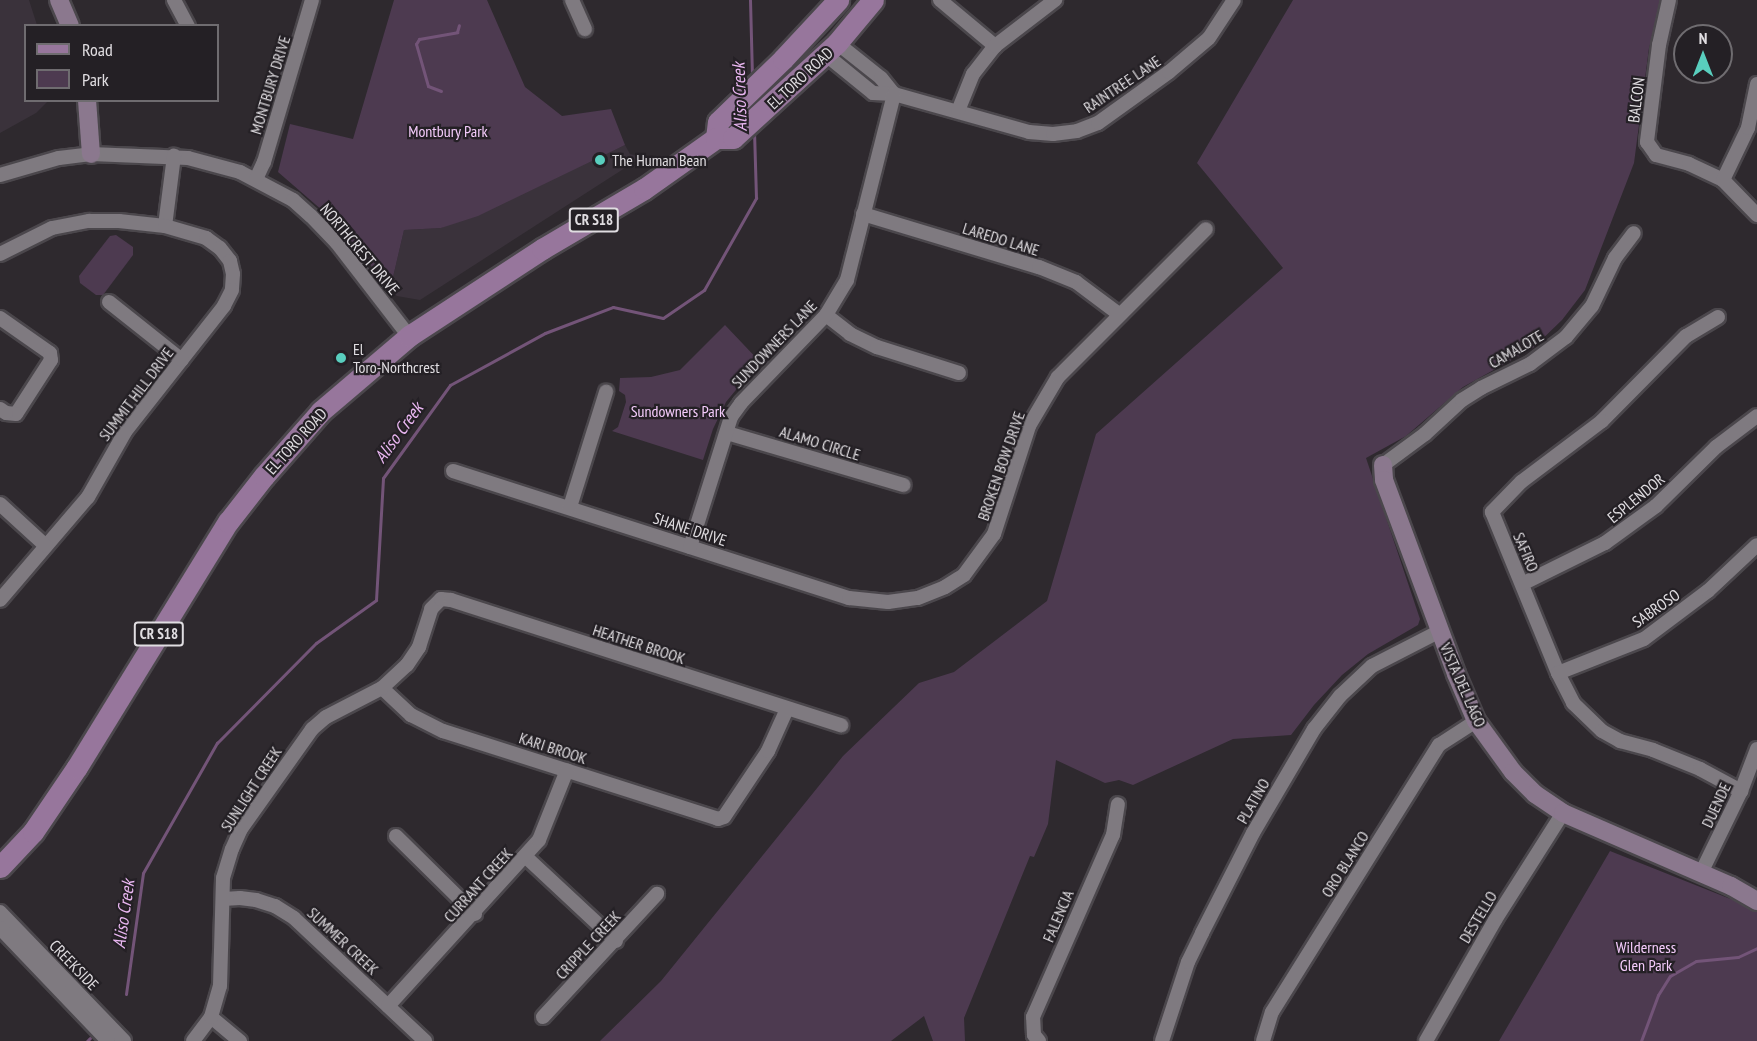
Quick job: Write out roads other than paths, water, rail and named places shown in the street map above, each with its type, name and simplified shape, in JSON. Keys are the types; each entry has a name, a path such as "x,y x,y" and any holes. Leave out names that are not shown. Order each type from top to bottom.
{"main road":[{"name":"EL TORO ROAD","path":"724,138 718,122 777,65 838,0"},
{"name":"EL TORO ROAD","path":"0,867 33,832 228,522 264,476 321,411 409,336 542,249 644,189 724,138 782,96 831,49 873,0"}],"street":[{"path":"59,0 69,24"},
{"path":"174,0 187,24"},
{"name":"MONTBURY DRIVE","path":"256,178 264,162 312,0"},
{"path":"572,0 585,29"},
{"path":"940,0 995,46"},
{"path":"958,111 973,74 995,46 1055,0"},
{"name":"RAINTREE LANE","path":"831,49 858,82 873,93 894,94 1029,132 1053,134 1077,131 1098,123 1169,72 1209,38 1234,0"},
{"name":"BALCON","path":"1669,0 1659,45 1647,142 1656,155 1689,164 1722,180 1757,215"},
{"path":"831,49 869,69 881,78 894,94"},
{"path":"858,82 869,69"},
{"path":"1722,180 1748,129 1757,84"},
{"name":"SUNDOWNERS LANE","path":"690,547 728,433 731,417 741,403 826,315 847,280 894,94"},
{"path":"87,102 91,154"},
{"name":"NORTHCREST DRIVE","path":"0,175 59,158 91,154 174,156 219,164 256,178 293,200 311,216 337,243 409,336"},
{"path":"165,226 174,156"},
{"name":"LAREDO LANE","path":"863,214 1039,267 1076,282 1119,314"},
{"name":"SUMMIT HILL DRIVE","path":"0,254 39,233 69,224 119,220 165,226 196,234 214,242 230,261 233,274 232,290 224,306 125,432 79,509 0,600"},
{"name":"BROKEN BOW DRIVE","path":"918,598 945,587 964,574 980,556 994,534 1029,426 1058,377 1206,230"},
{"name":"CAMALOTE","path":"1383,465 1425,434 1462,400 1530,364 1566,337 1592,306 1615,258 1634,233"},
{"path":"109,302 182,360"},
{"path":"826,315 850,334 877,347 959,374"},
{"name":"SAFIRO","path":"1718,317 1686,336 1602,422 1521,482 1491,512 1558,673 1573,703 1602,731 1620,741 1653,750 1700,769 1741,791"},
{"path":"0,318 50,353 51,360 16,414 6,413 0,409"},
{"path":"570,507 606,392"},
{"name":"ESPLENDOR","path":"1522,584 1605,543 1656,506 1716,447 1757,416"},
{"name":"ALAMO CIRCLE","path":"728,433 904,485"},
{"name":"VISTA DEL LAGO","path":"1383,465 1384,480 1476,721 1513,772 1535,794 1563,813 1701,873 1757,901"},
{"name":"SHANE DRIVE","path":"453,471 849,598 888,603 918,598"},
{"path":"0,504 46,546"},
{"name":"SABROSO","path":"1558,673 1644,639 1708,591 1757,545"},
{"name":"HEATHER BROOK","path":"431,609 441,599 451,600 841,725"},
{"name":"SUNLIGHT CREEK","path":"193,1041 211,1017 220,986 225,869 241,829 301,743 326,717 382,688 407,665 413,656 431,609"},
{"name":"PLATINO","path":"1162,1041 1188,962 1202,933 1253,833 1314,729 1340,696 1372,666 1440,631"},
{"name":"KARI BROOK","path":"382,688 411,715 428,724 712,818 724,817 768,751 787,709"},
{"name":"ORO BLANCO","path":"1263,1041 1272,1012 1439,745 1476,721"},
{"name":"DUENDE","path":"1701,873 1741,791 1757,749"},
{"name":"CURRANT CREEK","path":"388,1006 475,914 539,840 548,824 567,770"},
{"name":"FALENCIA","path":"1039,1041 1034,1035 1033,1017 1113,835 1118,804"},
{"name":"DESTELLO","path":"1426,1041 1495,920 1563,813"},
{"path":"396,836 475,914"},
{"path":"526,857 616,941"},
{"name":"CRIPPLE CREEK","path":"543,1017 616,941 657,894"},
{"name":"SUMMER CREEK","path":"223,899 256,900 275,906 294,918 425,1041"},
{"name":"CREEKSIDE","path":"0,912 124,1041"},
{"name":"CREEKSIDE","path":"0,928 108,1041"},
{"path":"211,1017 240,1041"}],"waterway":[{"name":"Aliso Creek","path":"750,0 752,76"},
{"path":"441,91 428,86 416,44 419,39 457,32 459,25"},
{"name":"Aliso Creek","path":"126,994 143,873 217,743 316,643 376,600 383,478 450,385 545,333 613,307 663,318 704,290 756,198 754,131"},
{"path":"1641,1041 1658,995 1670,976 1696,961 1738,957 1757,948"},
{"name":"Aliso Creek","path":"87,1041 90,1038"}],"place":[{"name":"The Human Bean","path":"600,160"},
{"name":"El Toro-Northcrest","path":"341,358"}],"park label":[{"name":"Montbury Park","path":"448,131"},
{"name":"Sundowners Park","path":"678,411"},
{"name":"Wilderness Glen Park","path":"1646,956"}]}
